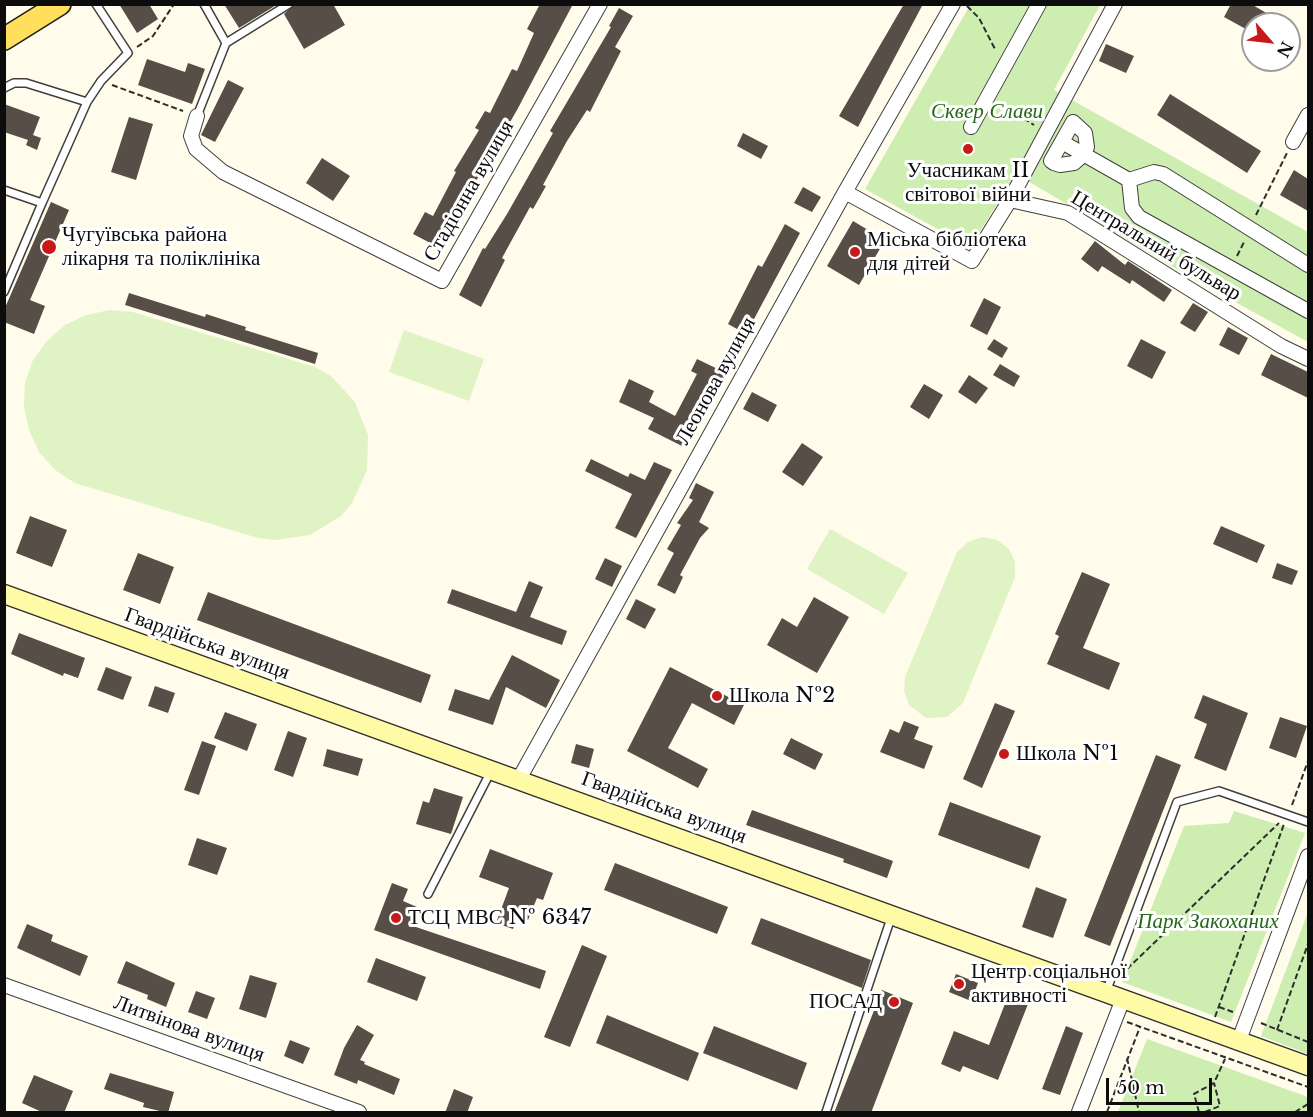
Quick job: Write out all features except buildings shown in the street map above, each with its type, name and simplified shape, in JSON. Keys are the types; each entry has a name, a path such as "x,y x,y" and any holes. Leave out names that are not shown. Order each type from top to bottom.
{"main road":[{"path":"4,39 60,4"}],"street":[{"name":"Стадіонна вулиця","path":"197,116 191,136 196,149 223,172 442,282 600,4"},
{"name":"Леонова вулиця","path":"519,779 845,192 953,4"},
{"path":"971,128 1039,4"},
{"path":"845,192 972,261 1010,200 1115,4"},
{"path":"1293,142 1308,115"},
{"path":"1073,122 1085,133 1087,140 1084,154 1067,165 1052,161 1073,122"},
{"path":"1062,142 1129,180 1154,172 1164,174 1308,265"},
{"path":"1129,180 1132,208 1139,217 1308,311"},
{"name":"Центральний бульвар","path":"1010,200 1068,213 1281,346 1308,359"},
{"name":"Гвардійська вулиця","path":"4,594 1308,1066"},
{"path":"1239,1040 1308,856"},
{"name":"Литвінова вулиця","path":"4,985 359,1113"},
{"path":"1079,1113 1115,1018 1114,996"}],"lane":[{"path":"4,292 87,102 101,81 128,53 96,4"},
{"path":"204,4 226,43"},
{"path":"197,116 226,43 289,4"},
{"path":"4,88 14,83 26,83 87,102"},
{"path":"4,190 42,203"},
{"path":"428,894 492,770"},
{"path":"1114,996 1177,802 1219,791 1308,822"},
{"path":"826,1113 892,915"}],"path":[{"path":"128,53 153,36 174,4"},
{"path":"966,4 979,18 1005,67"},
{"path":"101,81 197,116"},
{"path":"988,96 1046,133"},
{"path":"1255,217 1293,142"},
{"path":"1233,265 1246,237"},
{"path":"1210,1030 1308,761"},
{"path":"1114,996 1112,983 1288,815"},
{"path":"1277,1030 1308,944"},
{"path":"1219,1007 1308,1042"},
{"path":"1115,1018 1308,1087"},
{"path":"1107,1113 1140,1027"},
{"path":"1199,1113 1194,1094 1214,1083 1226,1057"},
{"path":"1127,1058 1139,1113"},
{"path":"1205,1113 1221,1106 1214,1083"},
{"path":"1295,1113 1308,1104"}],"green space":[{"name":"Сквер Слави","path":"970,5 1100,5 1054,90 1308,232 1308,342 1195,280 1016,174 970,247 865,189"},
{"path":"110,310 133,312 315,367 331,376 355,402 368,435 367,470 352,503 341,516 310,535 275,540 258,538 75,483 55,470 39,452 29,430 24,407 25,383 33,360 47,341 65,325 86,315"},
{"path":"404,330 484,359 469,401 389,372"},
{"path":"830,529 908,573 884,614 807,569"},
{"path":"982,537 997,540 1009,549 1015,562 1015,577 963,703 947,717 926,718 909,705 904,691 905,677 957,552 968,542"},
{"name":"Парк Закоханих","path":"1234,811 1305,833 1231,1022 1122,982 1184,826 1229,823"},
{"name":"Парк Закоханих","path":"1308,912 1308,1054 1261,1036"},
{"path":"1147,1039 1308,1097 1308,1112 1118,1112"}],"place":[{"name":"Учасникам II світової війни","path":"968,149"},
{"name":"Чугуївська района лікарня та поліклініка","path":"49,247"},
{"name":"Міська бібліотека для дітей","path":"855,252"},
{"name":"Школа №2","path":"717,696"},
{"name":"Школа №1","path":"1004,754"},
{"name":"ТСЦ МВС № 6347","path":"396,918"},
{"name":"Центр соціальної активності","path":"959,984"},
{"name":"ПОСАД","path":"894,1002"}]}
